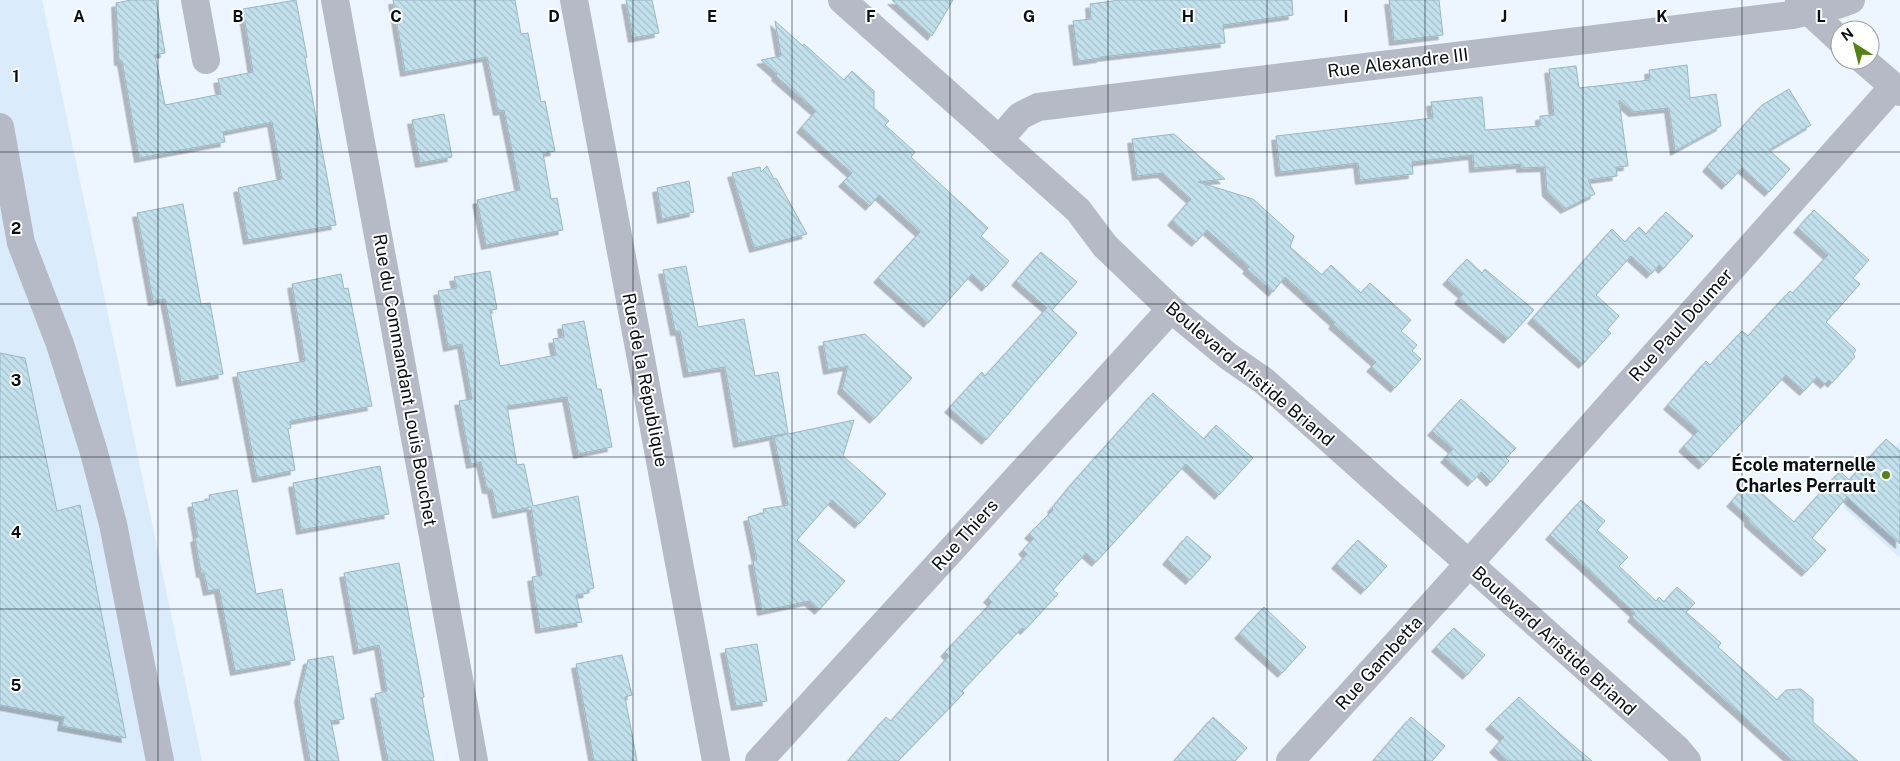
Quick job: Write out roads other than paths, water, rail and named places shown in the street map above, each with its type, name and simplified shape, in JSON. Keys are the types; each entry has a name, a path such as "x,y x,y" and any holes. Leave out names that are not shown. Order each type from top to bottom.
{"street":[{"path":"195,0 206,60"},
{"name":"Rue du Commandant Louis Bouchet","path":"335,0 474,761"},
{"name":"Rue de la République","path":"574,0 716,761"},
{"name":"Boulevard Aristide Briand","path":"842,0 1078,210 1105,246 1171,309 1228,356 1264,381 1677,749 1687,761"},
{"name":"Rue Alexandre III","path":"999,140 1020,116 1038,108 1851,0"},
{"path":"1803,6 1830,31"},
{"path":"1875,70 1897,89"},
{"name":"Rue Paul Doumer","path":"1468,564 1897,89"},
{"path":"0,127 21,243 60,344 93,449 112,524 160,761"},
{"name":"Rue Thiers","path":"759,761 1171,309"},
{"name":"Rue Gambetta","path":"1290,761 1468,564"}],"place":[{"name":"École maternelle Charles Perrault","path":"1886,475"}]}
